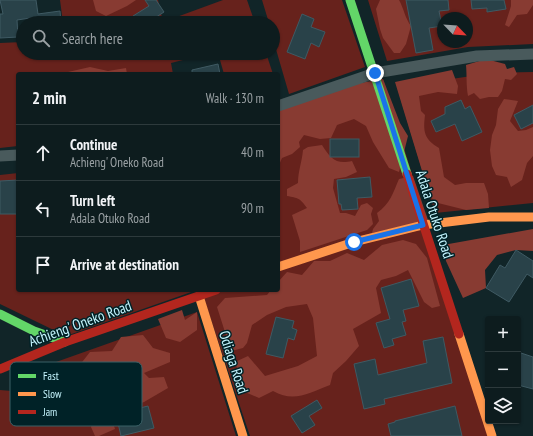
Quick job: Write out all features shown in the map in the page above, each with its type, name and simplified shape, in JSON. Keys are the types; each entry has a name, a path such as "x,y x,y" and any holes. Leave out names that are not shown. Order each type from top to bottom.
{"main road":[{"name":"Adala Otuko Road","path":"350,0 492,436"},
{"path":"280,266 354,242 423,225 489,217 533,217"},
{"name":"Achieng' Oneko Road","path":"17,362 65,342 210,292"},
{"name":"Odiaga Road","path":"199,296 243,436"},
{"path":"0,314 34,331 65,342"},
{"name":"Achieng' Oneko Road","path":"0,369 10,365"}],"street":[{"path":"280,105 375,73 476,56 533,54"},
{"path":"0,156 16,155"}],"shaded area":[{"path":"60,0 158,0 162,16 62,16"},
{"path":"93,0 136,0 106,16 96,11"},
{"path":"223,0 247,0 253,16 179,16"},
{"path":"262,0 342,0 365,67 289,94 279,60 280,16 267,16"},
{"path":"368,0 533,0 533,44 473,47 473,12 437,12 437,48 462,48 387,61"},
{"path":"380,0 399,0 411,26 406,44 400,53 394,53 383,38 376,9"},
{"path":"511,0 533,0 533,5 527,14 517,15 509,27 505,25 511,6"},
{"path":"16,42 16,60 183,60 171,63 173,72 16,72 16,146 0,148 0,43"},
{"path":"486,59 505,64 507,69 514,67 517,74 511,80 505,79 502,91 498,97 480,99 474,93 468,96 466,65"},
{"path":"220,60 268,60 272,72 223,72"},
{"path":"90,67 108,71 126,68 127,72 68,72"},
{"path":"452,70 458,86 457,94 438,92 419,96 421,111 425,115 425,131 427,138 439,148 444,177 455,185 466,183 484,183 488,194 489,208 466,210 438,203 430,197 395,82"},
{"path":"533,72 533,203 435,213 397,87 492,73"},
{"path":"383,79 485,413 485,424 488,424 492,436 250,436 202,292 280,292 280,114"},
{"path":"383,79 400,123 408,136 399,172 389,168 373,142 366,126 354,119 337,125 331,138 320,139 304,135 299,142 300,147 292,154 282,158 280,163 280,109 360,83"},
{"path":"504,99 518,101 510,121 518,131 533,127 533,156 527,163 522,180 511,187 507,177 496,175 492,166 490,150 498,109"},
{"path":"322,145 328,154 334,159 342,162 352,161 357,172 346,177 334,179 333,188 340,213 355,216 361,205 367,203 373,208 371,214 373,224 367,230 300,252 300,241 292,215 307,208 298,199 287,196 287,189 298,183 303,150 308,147"},
{"path":"16,173 16,292 191,292 66,336 0,304 0,175"},
{"path":"413,176 428,220 372,233 379,221 377,213 388,202 399,179"},
{"path":"533,229 533,251 516,250 497,255 485,270 486,288 463,298 446,261 443,245"},
{"path":"403,240 416,244 427,258 440,306 432,308 424,302 408,270 396,276 381,280 376,288 381,313 353,329 359,346 333,373 330,385 302,396 281,395 273,391 259,398 245,392 235,362 248,356 265,376 298,366 317,356 313,318 307,304 286,307 267,315 252,325 247,343 243,348 231,351 217,307 225,298 267,295 269,292 280,292 280,280 287,272 302,275 314,261 330,261 347,253 364,260 382,245"},
{"path":"182,310 185,320 197,312 197,330 180,342 166,338 158,319"},
{"path":"197,312 236,436 0,436 0,390 10,391 10,426 142,426 142,362 56,362"},
{"path":"143,335 153,348 170,353 170,362 144,373 149,378 164,377 168,388 142,403 142,362 82,362 90,352 112,351 121,337"},
{"path":"114,426 115,429 99,436 95,436 91,427"}],"building":[{"path":"0,0 36,0 38,14 60,11 60,16 16,16 16,37 0,38 0,14 3,14"},
{"path":"145,0 156,0 164,12 158,16 133,16 149,6"},
{"path":"406,0 448,0 449,10 437,12 437,27 429,28 433,50 416,53"},
{"path":"471,0 504,0 506,9 487,12 487,8 472,9"},
{"path":"302,14 314,19 311,27 325,32 319,47 311,43 305,59 287,52"},
{"path":"218,64 220,72 192,72 192,70"},
{"path":"461,100 465,109 470,106 482,132 462,141 455,124 436,132 431,121 445,114 445,107"},
{"path":"533,105 533,123 521,129 514,115"},
{"path":"330,139 359,139 359,157 330,157"},
{"path":"370,177 372,197 357,198 358,209 342,210 341,204 339,204 337,180"},
{"path":"16,180 16,214 0,214 0,181"},
{"path":"516,250 533,261 533,278 527,274 509,302 486,288 500,265 505,268"},
{"path":"411,279 419,306 403,310 406,321 402,322 406,335 392,339 394,345 384,348 376,323 390,319 381,288"},
{"path":"276,317 294,321 292,328 297,330 294,340 288,338 283,358 266,354"},
{"path":"443,337 452,383 384,399 385,404 364,409 354,364 375,359 378,375 427,363 423,341"},
{"path":"521,353 533,357 533,389 521,386"},
{"path":"317,400 322,408 309,416 315,425 302,433 291,416"},
{"path":"148,406 154,428 121,436 119,426 142,426 142,408"},
{"path":"455,406 462,436 391,436 388,424"}],"traffic: fast":[{"path":"350,0 407,174"},
{"path":"0,314 34,331 65,342"}],"traffic: slow":[{"path":"280,266 354,242 423,225 489,217 533,217"},
{"path":"199,296 243,436"},
{"path":"459,334 492,436"}],"traffic: jam":[{"path":"407,174 459,334"},
{"path":"17,362 65,342 210,292"},
{"path":"0,369 10,365"}],"route":[{"path":"354,242 423,225 375,73"}]}
